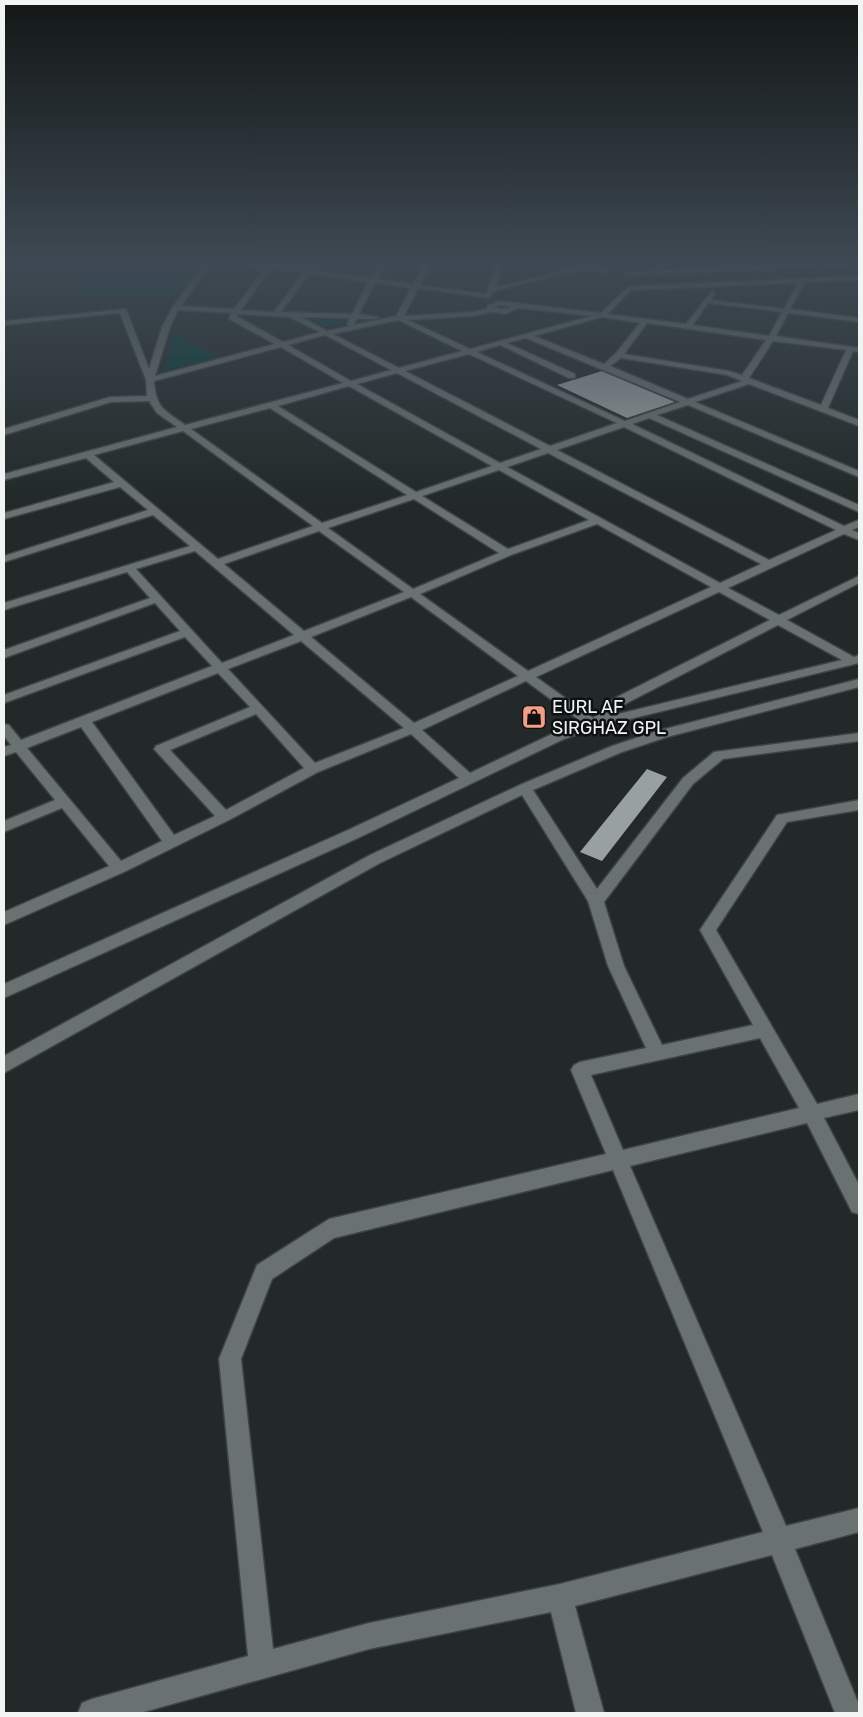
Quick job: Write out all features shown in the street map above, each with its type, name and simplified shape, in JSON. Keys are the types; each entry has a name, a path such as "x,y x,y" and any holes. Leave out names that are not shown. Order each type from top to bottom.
{"street":[{"path":"136,344 150,380 152,398 160,411 594,724"},
{"path":"150,380 161,344"},
{"path":"150,380 281,344"},
{"path":"281,344 595,521 856,660"},
{"path":"347,344 770,565"},
{"path":"452,344 625,424 859,537"},
{"path":"4,477 497,344"},
{"path":"504,344 580,374"},
{"path":"548,344 693,402 859,474"},
{"path":"539,385 606,367 627,344"},
{"path":"216,562 693,402 747,380 767,344"},
{"path":"818,344 855,349 823,410"},
{"path":"619,355 729,373 859,423"},
{"path":"4,432 110,400 152,398"},
{"path":"271,405 507,553"},
{"path":"650,415 859,509"},
{"path":"88,455 413,729 468,779"},
{"path":"4,516 122,483"},
{"path":"6,556 156,511"},
{"path":"4,752 412,593 507,553 595,521"},
{"path":"4,919 119,868 224,817 312,769 413,729 859,523"},
{"path":"4,607 197,546"},
{"path":"128,567 312,769"},
{"path":"594,724 618,702 859,579"},
{"path":"4,654 157,599"},
{"path":"4,698 187,632"},
{"path":"4,991 560,736 594,724 856,660"},
{"path":"4,1065 375,859 525,788 617,749 662,734 859,684"},
{"path":"224,817 161,749 257,708"},
{"path":"84,721 171,842"},
{"path":"4,728 119,868"},
{"path":"596,901 688,781 719,755 859,737"},
{"path":"525,788 579,871 596,901 616,966 657,1053"},
{"path":"4,827 64,802"},
{"path":"859,805 782,818 708,930 812,1113 859,1205"},
{"path":"765,1030 580,1070 779,1540 850,1713"},
{"path":"262,1666 230,1360 264,1272 329,1229 859,1102"},
{"path":"92,1713 122,1709 262,1666 369,1636 560,1597 859,1520"},
{"path":"560,1597 590,1713"}],"shaded area":[{"path":"171,344 193,344 217,358 164,371"}],"building":[{"path":"602,371 675,402 627,418 557,385"},
{"path":"647,769 667,777 602,861 580,852"}],"place":[{"name":"EURL AF SIRGHAZ GPL","path":"534,717"}]}
